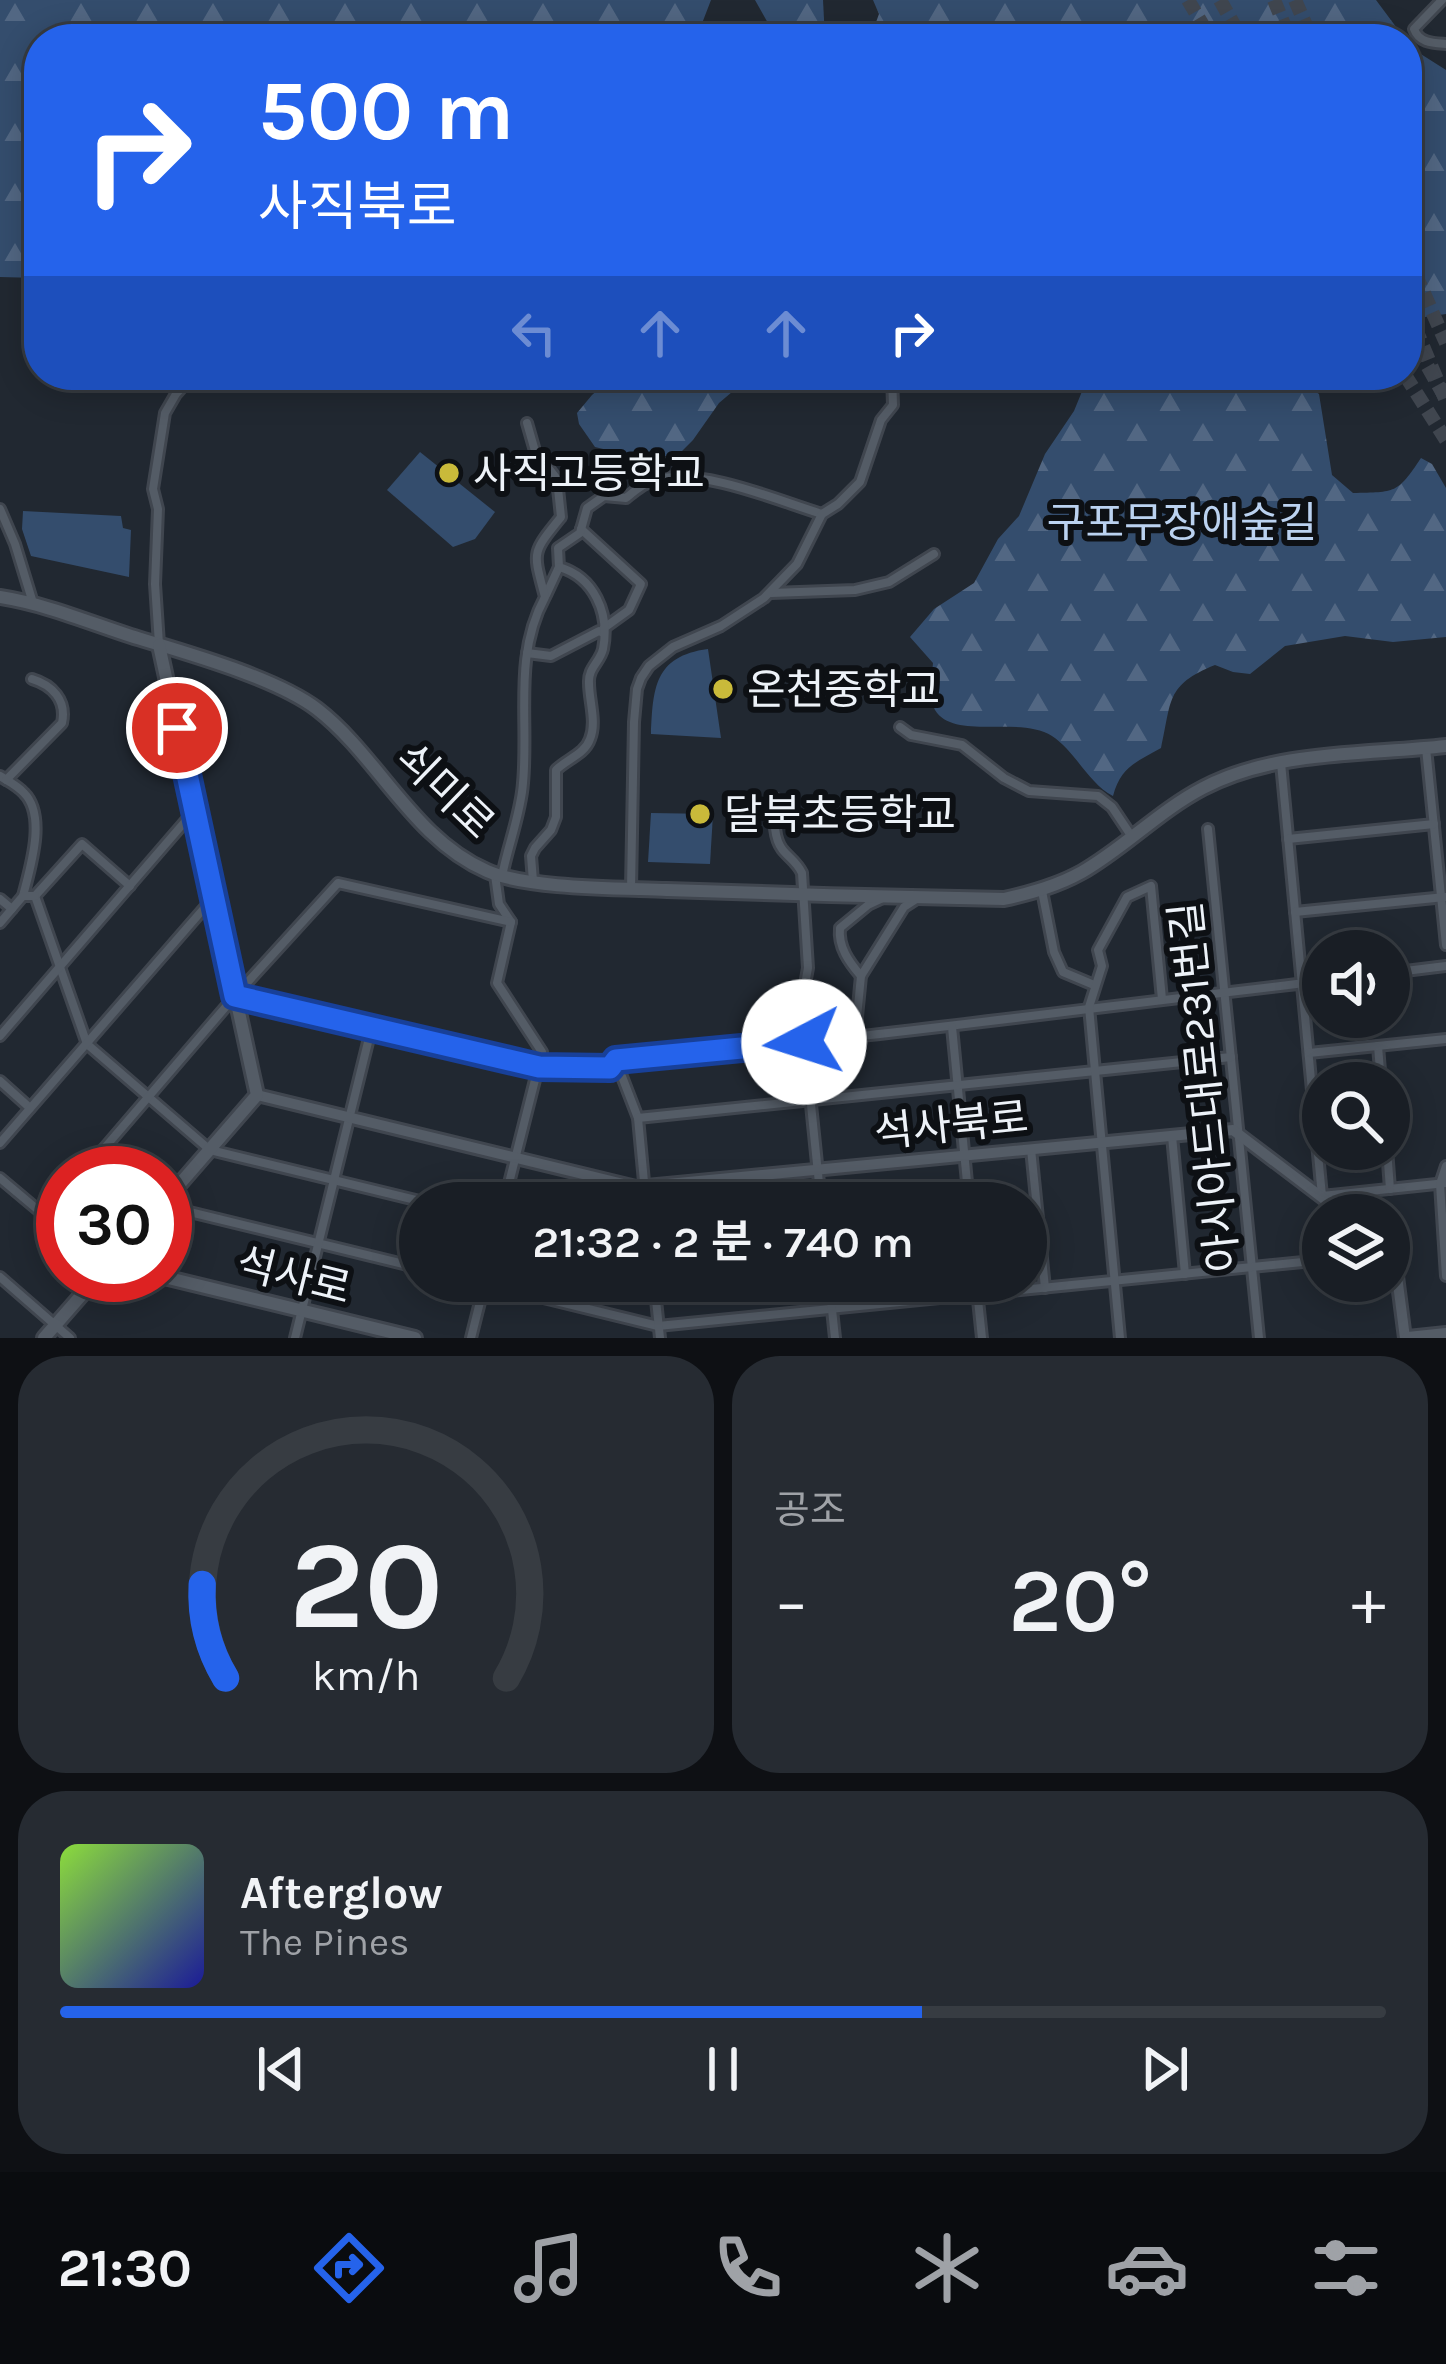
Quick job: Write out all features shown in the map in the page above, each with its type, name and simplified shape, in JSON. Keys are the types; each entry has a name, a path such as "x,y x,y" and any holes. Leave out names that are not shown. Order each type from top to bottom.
{"main road":[{"name":"쇠미로","path":"0,597 32,603 291,692 318,710 442,843 498,875 533,881 631,889 1004,899 1042,891 1082,872 1202,788 1246,770 1281,762 1446,746"},
{"path":"159,645 256,1095 192,1171"},
{"name":"석사로","path":"192,1284 415,1338"},
{"path":"44,1338 76,1302"},
{"path":"1407,1338 1446,1334"}],"street":[{"path":"1419,24 1442,0"},
{"path":"159,645 158,509 153,489 165,412 180,390"},
{"path":"631,889 634,722 641,678 665,652 721,626 770,593 797,564 822,514 860,482 881,420 893,405 892,390"},
{"path":"527,422 535,451 557,479 561,517 534,555 545,597"},
{"path":"509,1182 542,1052 496,983 511,922 499,904 498,875 523,787 523,682 532,620 559,567 558,548 580,533 586,508 604,496 626,498 659,478 713,481 822,514"},
{"path":"0,509 32,603"},
{"path":"527,653 551,656 604,630 629,610 641,584 581,529"},
{"path":"770,593 855,590 889,583 934,554"},
{"path":"533,881 531,856 556,817 556,770 584,751 592,736 589,671 602,654 604,630 598,598 587,582 574,570 559,567"},
{"path":"0,923 23,896 35,833 27,795 3,778 64,716 52,688 32,679"},
{"path":"900,727 911,735 962,745 1029,791 1098,796 1112,807 1132,837"},
{"path":"1426,748 1446,945"},
{"path":"235,996 539,1067 610,1068 616,1060 952,1028 1302,983 1281,762"},
{"path":"776,798 775,835 800,866 808,968 804,1042 819,1182"},
{"path":"0,1036 195,810"},
{"path":"1288,839 1434,824"},
{"name":"아시아드대로231번길","path":"1208,829 1259,1338"},
{"path":"23,896 35,896 82,844 130,886"},
{"path":"105,1146 338,883 511,922"},
{"path":"1120,1338 1089,1007 1102,966 1098,950 1126,897 1151,886 1162,999"},
{"path":"1042,891 1054,952 1063,971 1094,986"},
{"path":"35,896 87,1044 210,1150 399,1196"},
{"path":"0,1143 214,897"},
{"path":"861,976 845,954 841,928 885,897"},
{"path":"1295,912 1444,897"},
{"path":"855,1037 861,976 904,908 918,898"},
{"path":"0,899 12,909"},
{"path":"1410,970 1446,966"},
{"path":"952,1028 967,1182"},
{"path":"295,1338 371,1030"},
{"path":"1307,1038 1322,1194"},
{"path":"1309,1054 1446,1039"},
{"path":"1378,1046 1379,1062"},
{"path":"638,1118 1231,1057"},
{"path":"616,1060 638,1118 644,1182"},
{"path":"0,1081 31,1108"},
{"name":"석사북로","path":"256,1095 609,1182"},
{"path":"1239,1132 1319,1194"},
{"name":"석사북로","path":"696,1182 1239,1132"},
{"path":"1172,1136 1185,1274"},
{"path":"1031,1149 1034,1182"},
{"path":"1446,1166 1446,1276"},
{"path":"1389,1170 1390,1189"},
{"path":"0,1178 36,1208"},
{"path":"1341,1194 1443,1184"},
{"path":"192,1210 399,1263"},
{"path":"1047,1288 1302,1262"},
{"path":"0,1277 70,1338"},
{"path":"471,1338 477,1302"},
{"path":"561,1302 658,1326 900,1302"},
{"path":"656,1302 660,1338"},
{"path":"832,1302 836,1338"},
{"path":"979,1302 982,1338"},
{"path":"1400,1302 1407,1338"}],"green space":[{"path":"0,0 711,0 702,24 24,24 24,278 0,277"},
{"path":"755,0 823,0 824,24 769,24"},
{"path":"873,0 1376,0 1394,24 875,24 879,14"},
{"path":"1422,55 1446,70 1446,314 1425,317"},
{"path":"598,390 734,390 679,454 645,459 595,447 577,413"},
{"name":"구포무장애숲길","path":"1083,390 1313,390 1319,394 1332,475 1353,493 1394,489 1421,458 1432,464 1446,488 1446,637 1393,642 1345,636 1285,646 1250,674 1215,665 1199,672 1173,696 1161,748 1125,771 1113,796 1052,736 1022,727 972,726 944,719 932,699 933,663 910,637 934,609 974,583 998,539 1019,516 1045,454"},
{"path":"420,452 495,512 475,539 453,547 387,490"},
{"path":"23,511 121,516 123,528 131,530 129,577 31,556 22,529"},
{"path":"708,649 721,738 651,734 660,677 677,659"},
{"path":"651,813 713,814 710,864 648,862"}],"tunnel":[{"path":"1188,0 1202,24"},
{"path":"1220,0 1234,24"},
{"path":"1274,0 1284,24"},
{"path":"1295,0 1305,24"},
{"path":"1422,289 1446,343"},
{"path":"1422,344 1446,401"},
{"path":"1422,357 1446,399"},
{"path":"1414,390 1446,440"}],"place":[{"name":"사직고등학교","path":"449,473"},
{"name":"온천중학교","path":"723,689"},
{"name":"달북초등학교","path":"700,814"}],"route":[{"path":"177,728 235,996 539,1067 610,1068 616,1060 804,1042"}]}
